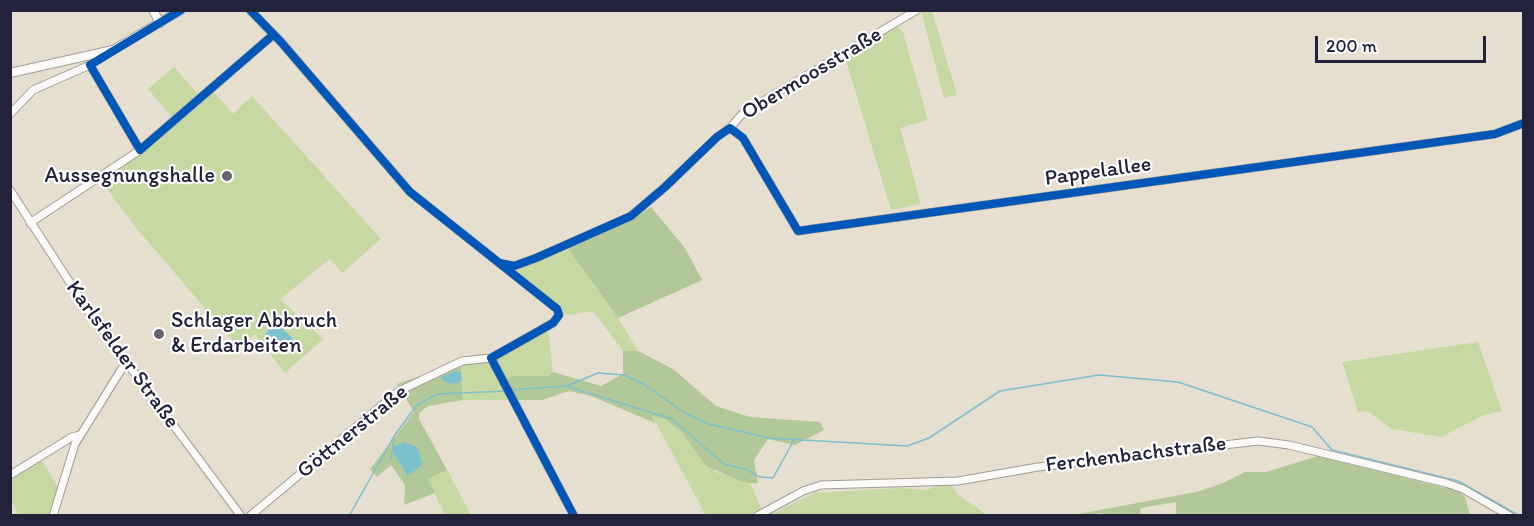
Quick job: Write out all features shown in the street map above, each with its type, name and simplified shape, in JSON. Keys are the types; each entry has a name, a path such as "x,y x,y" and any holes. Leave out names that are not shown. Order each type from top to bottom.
{"main road":[{"path":"153,10 160,23"},
{"path":"12,71 113,50 181,10"}],"street":[{"path":"250,10 410,192 500,263"},
{"name":"Obermoosstraße","path":"500,263 514,266 631,216 665,187 717,136 730,128 743,113 917,10"},
{"path":"30,223 140,150 273,35"},
{"path":"10,114 33,90 90,65 113,50"},
{"path":"90,65 140,150"},
{"name":"Pappelallee","path":"730,128 743,138 798,231 1495,134 1524,123"},
{"name":"Karlsfelder Straße","path":"10,190 88,312 242,516"},
{"name":"Göttnerstraße","path":"250,516 399,391 462,361 491,358 553,323 559,315 557,309 500,263"},
{"path":"491,358 574,516"},
{"path":"53,516 80,435 126,362"},
{"path":"10,475 72,437 80,435"},
{"name":"Ferchenbachstraße","path":"757,516 803,491 821,485 958,481 1038,467 1258,441 1289,445 1446,483 1463,489 1510,516"}],"green space":[{"path":"921,11 932,11 957,95 944,98"},
{"path":"897,27 903,32 928,120 900,128 921,204 891,210 845,57"},
{"path":"174,67 198,94 172,117 148,89"},
{"path":"213,91 233,114 252,96 381,239 342,273 330,259 280,299 323,339 285,373 255,334 239,348 137,229 102,182"},
{"path":"651,207 685,248 702,280 618,318 567,247 636,217"},
{"path":"567,247 618,318 638,351 623,351 593,311 569,315 559,312 514,272 516,268"},
{"path":"548,329 553,372 549,376 512,376 513,400 463,400 460,362 491,359"},
{"path":"1478,342 1502,411 1484,415 1441,437 1392,429 1367,411 1358,412 1342,362"},
{"path":"623,351 638,351 673,369 716,406 750,417 820,422 824,430 795,445 768,439 754,460 758,483 750,483 706,466 682,432 665,419 652,416 655,423 591,396 569,391 542,400 513,400 504,383 512,376 549,376 553,372 601,386 623,374"},
{"path":"460,362 463,400 428,406 419,413 419,419 447,470 428,479 435,493 404,505 405,485 391,465 377,477 370,469 414,412 397,384"},
{"path":"652,416 665,419 682,432 716,472 750,483 762,510 751,515 706,515"},
{"path":"1318,456 1458,491 1465,497 1470,515 1176,516 1176,502 1141,508 1140,515 1105,515 1102,513 1068,516 1196,492 1221,484 1245,472 1266,472"},
{"path":"41,459 59,489 50,515 18,515 11,499 11,479"},
{"path":"447,470 471,515 445,515 428,479"},
{"path":"944,484 952,485 957,494 987,515 768,516 814,493 899,488 926,490"}],"water":[{"path":"271,326 282,328 294,340 287,345 278,346 274,339 265,335"},
{"path":"456,371 461,372 462,380 454,384 444,382 441,377"},
{"path":"404,442 417,447 423,464 408,476 395,456 393,447"}],"waterway":[{"path":"510,390 567,386 598,373 624,375 645,385 685,413 709,424 769,438 907,446 929,438 1000,391 1099,375 1178,382 1312,427 1332,450 1458,481 1520,516"},
{"path":"569,387 672,419 724,464 745,469 760,477 773,478 794,440"},
{"path":"349,516 394,436 417,405 438,394 506,391"},
{"path":"391,460 394,439"}],"cycle path":[{"path":"181,10 90,65 140,150 273,35"},
{"path":"250,10 281,42 410,192 557,309 559,315 553,323 491,358 574,516"},
{"path":"500,263 514,266 631,216 717,137 730,128 743,138 798,231 1495,134 1524,123"}],"place":[{"name":"Aussegnungshalle","path":"227,176"},
{"name":"Schlager Abbruch & Erdarbeiten","path":"159,334"}]}
